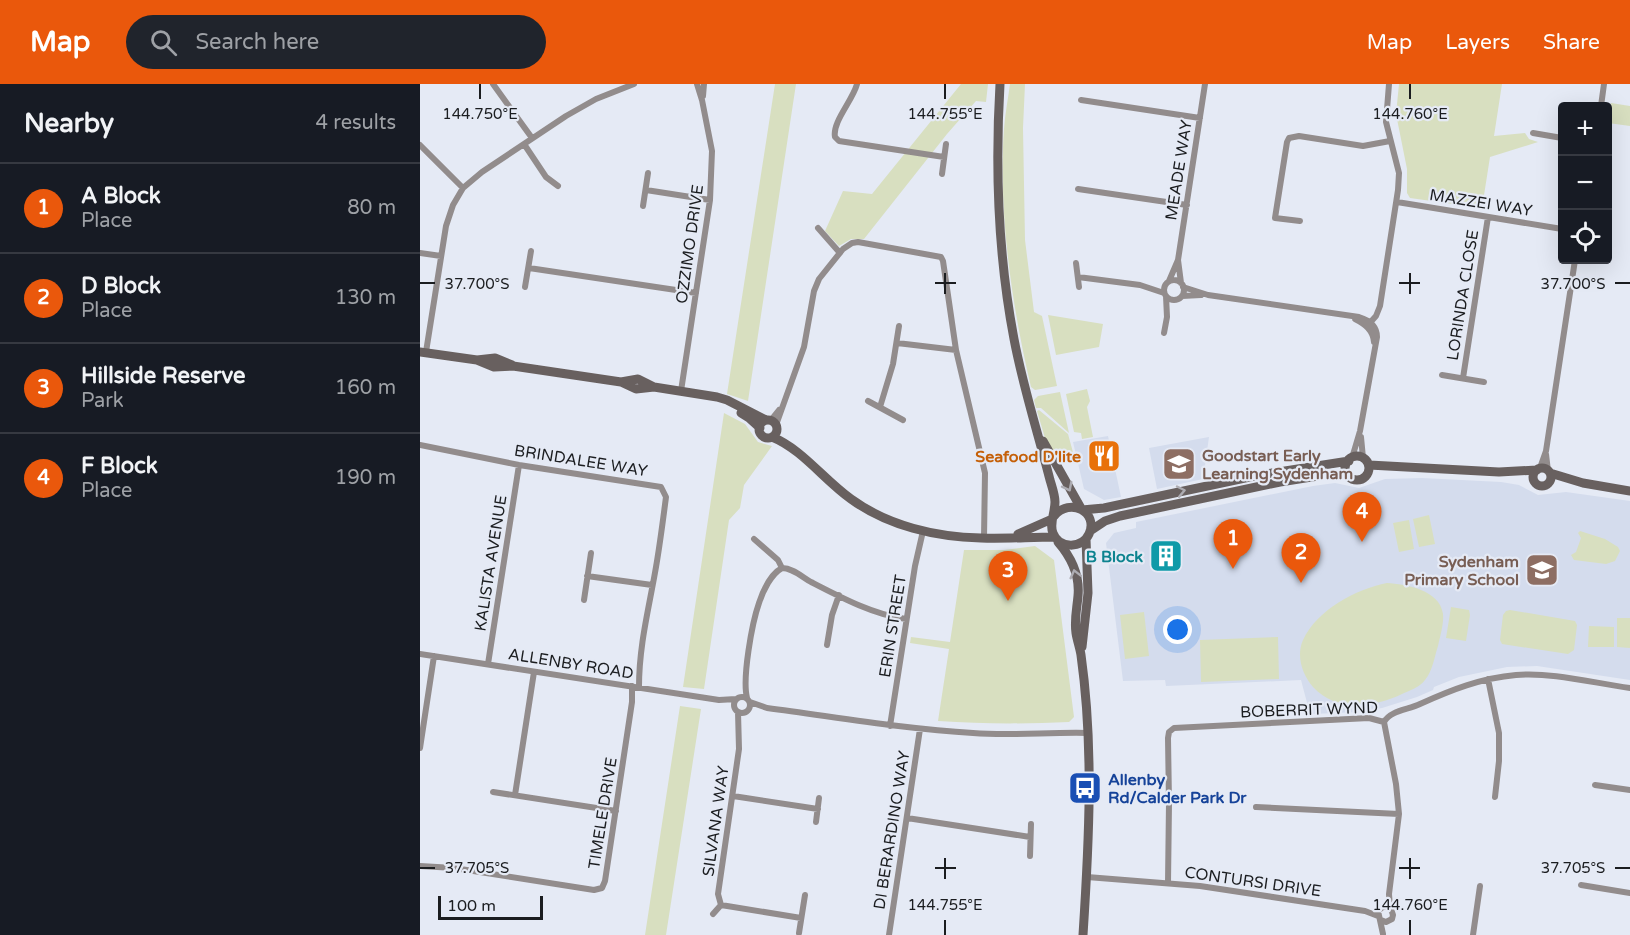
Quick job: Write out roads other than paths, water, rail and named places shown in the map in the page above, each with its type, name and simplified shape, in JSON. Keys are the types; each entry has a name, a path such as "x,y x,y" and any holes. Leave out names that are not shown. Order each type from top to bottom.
{"street":[{"path":"493,84 532,138"},
{"path":"609,84 612,91"},
{"path":"634,84 612,91 577,109 482,172 463,188 447,221 423,352 477,360 494,367 513,366 621,382 636,388 654,387 700,394 770,427 834,487 878,515 923,531 963,537 1056,538 1068,546 1075,545 1112,518 1156,508 1300,478 1347,474 1356,480 1363,479 1366,466 1360,431"},
{"name":"OZZIMO DRIVE","path":"681,391 710,200 712,151 697,84"},
{"name":"OZZIMO DRIVE","path":"702,100 704,84"},
{"path":"857,84 851,100 834,129 835,137 839,141 944,157"},
{"path":"1000,84 998,184 1002,259 1014,338 1055,500 1051,528 1069,555 1079,590 1076,624 1081,652 1088,731 1089,824 1083,935"},
{"name":"MEADE WAY","path":"1168,282 1178,260 1205,84"},
{"path":"1369,324 1377,316 1380,306 1397,202 1399,173 1397,158 1386,122 1389,84"},
{"path":"1602,102 1604,84"},
{"path":"1081,100 1200,118"},
{"path":"1533,134 1558,137"},
{"path":"1300,221 1275,218 1289,138 1299,136 1363,146 1390,141"},
{"path":"524,144 546,177 558,186"},
{"path":"942,174 946,144"},
{"path":"420,145 463,188"},
{"path":"643,206 648,173"},
{"path":"1078,189 1187,206"},
{"path":"646,190 710,200"},
{"name":"MAZZEI WAY","path":"1397,202 1558,227"},
{"name":"LORINDA CLOSE","path":"1463,378 1488,217"},
{"path":"818,228 840,253"},
{"path":"770,427 781,407 804,347 814,291 819,279 840,253 852,243 858,242 941,257 956,350 985,473 987,538"},
{"path":"525,287 531,251"},
{"path":"420,253 441,256"},
{"name":"MEADE WAY","path":"1178,260 1182,285"},
{"path":"1076,263 1078,287"},
{"path":"1548,483 1551,478 1544,470 1546,451 1575,264"},
{"path":"529,268 696,293"},
{"path":"1078,277 1140,285 1176,280 1182,285 1208,295 1352,317 1369,324"},
{"path":"1164,333 1167,317 1165,295 1168,282"},
{"path":"1140,285 1171,299 1208,295"},
{"path":"1167,317 1179,297 1182,285"},
{"path":"1347,474 1346,467 1360,431 1374,345 1369,324"},
{"path":"879,407 888,385 899,326"},
{"path":"897,343 956,350"},
{"name":"LORINDA CLOSE","path":"1442,375 1484,382"},
{"path":"868,401 903,420"},
{"path":"1035,426 1089,519 1088,593 1081,652"},
{"name":"BRINDALEE WAY","path":"420,445 519,465 661,488 666,497 635,687"},
{"path":"1010,537 1040,526 1070,506 1082,510 1104,508 1218,483 1350,459 1366,466 1499,472 1544,470 1583,483 1630,491"},
{"name":"KALISTA AVENUE","path":"489,664 519,465"},
{"path":"1533,481 1533,474 1544,470"},
{"path":"1499,472 1533,481 1540,486 1548,483 1583,483"},
{"path":"1218,483 1220,495"},
{"path":"1153,497 1156,508"},
{"name":"ERIN STREET","path":"891,726 906,619 923,531"},
{"path":"754,539 778,560 782,568 789,568 811,582 888,617 906,619"},
{"path":"584,600 591,553"},
{"name":"SILVANA WAY","path":"721,905 717,894 733,796 745,682 759,602 769,582 782,568"},
{"path":"588,576 652,585"},
{"path":"827,645 832,615 839,595"},
{"name":"ALLENBY ROAD","path":"420,654 891,726 976,734 1088,731"},
{"path":"420,748 434,656"},
{"path":"515,795 534,672"},
{"name":"BOBERRIT WYND","path":"1168,883 1170,803 1168,732 1174,728 1369,718 1384,722 1391,714 1417,706 1453,689 1488,679 1519,675 1536,675 1630,688"},
{"path":"1488,679 1499,734 1495,797"},
{"name":"TIMELE DRIVE","path":"420,866 454,868 598,890 605,881 635,687"},
{"path":"1383,935 1383,914 1389,894 1398,814 1396,784 1384,722"},
{"name":"DI BERARDINO WAY","path":"891,934 920,729"},
{"path":"1595,785 1630,790"},
{"path":"494,792 616,812"},
{"path":"733,796 818,809"},
{"path":"816,822 819,798"},
{"path":"1256,807 1398,814"},
{"path":"907,818 1030,837"},
{"path":"1030,856 1031,824"},
{"name":"CONTURSI DRIVE","path":"1087,878 1168,883 1383,914"},
{"path":"1581,885 1630,893"},
{"path":"1473,935 1480,886"},
{"path":"799,933 805,895"},
{"path":"713,914 721,905 801,918"}],"place":[{"name":"Seafood D'lite","path":"1104,456"},
{"name":"Goodstart Early Learning Sydenham","path":"1179,464"},
{"name":"F Block","path":"1362,542"},
{"name":"B Block","path":"1166,556"},
{"name":"A Block","path":"1233,569"},
{"name":"Sydenham Primary School","path":"1542,570"},
{"name":"D Block","path":"1301,583"},
{"name":"Hillside Reserve","path":"1008,601"},
{"name":"Allenby Rd/Calder Park Dr","path":"1085,788"}]}
